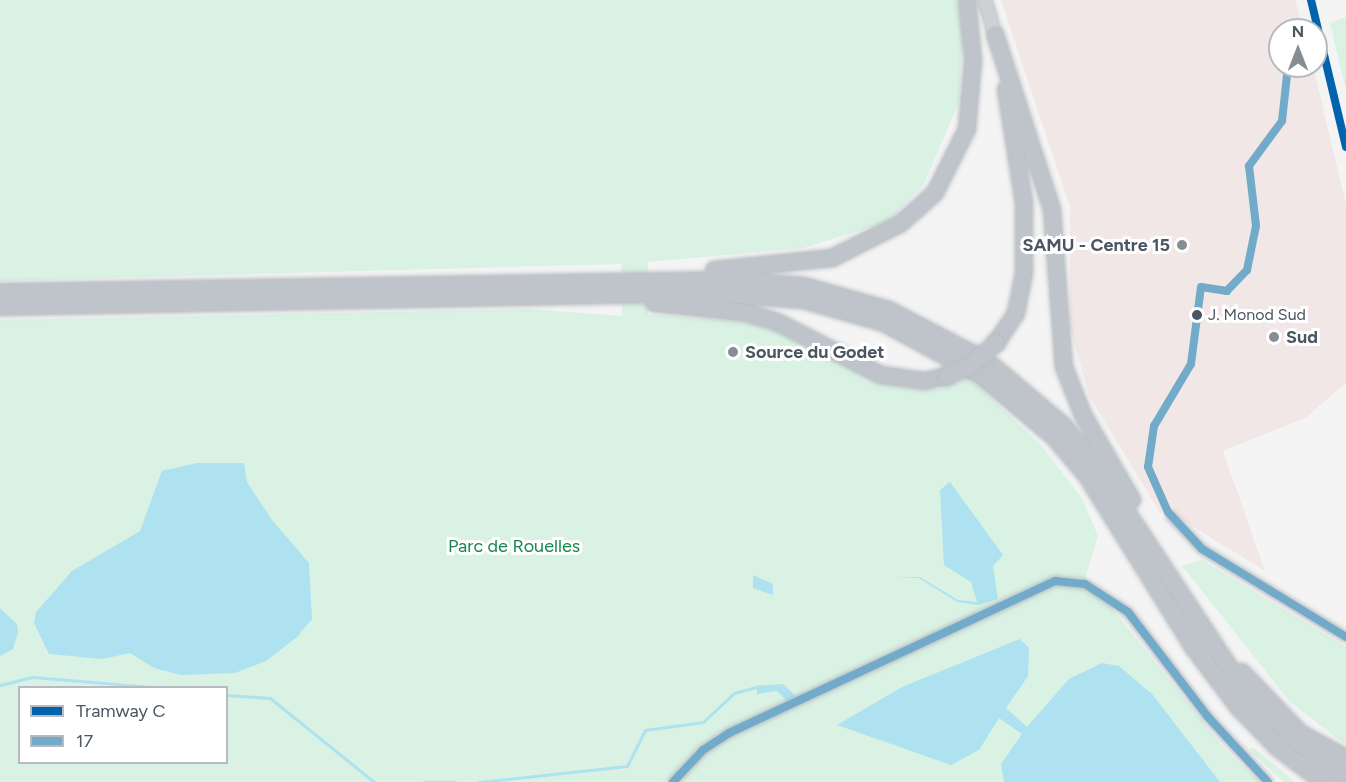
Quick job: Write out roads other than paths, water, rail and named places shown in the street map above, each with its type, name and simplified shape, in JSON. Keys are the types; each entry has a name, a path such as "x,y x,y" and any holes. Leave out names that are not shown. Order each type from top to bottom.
{"highway":[{"path":"569,288 792,266 832,258 900,224 935,193 967,129 974,60 967,0"},
{"path":"569,288 747,313 779,323 881,375 924,381 947,376 969,367 996,343 1016,313 1024,270 1020,165 995,34"},
{"path":"995,34 1052,209 1059,333 1069,385 1200,627 1300,733 1346,758"},
{"path":"0,307 569,288 725,280 804,286 889,310 957,342 1018,384 1062,425 1098,468 1200,627 1251,700 1346,781"},
{"path":"0,292 569,288 714,293 804,300 884,323 981,375 1055,438 1081,468 1193,647 1239,707 1278,748 1323,782"}],"main road":[{"path":"985,0 995,34"}],"street":[{"path":"1171,516 1202,549 1346,637"},
{"path":"673,782 703,750 729,734 1055,581 1085,584 1128,612 1222,734 1268,782"}],"water":[{"path":"197,463 244,463 247,482 272,520 309,563 312,619 297,637 266,661 235,673 181,675 154,668 130,653 102,659 49,654 34,623 36,612 72,571 140,531 162,471"},
{"path":"950,482 1003,555 993,566 998,599 978,605 957,602 919,578 892,578 920,577 958,600 977,602 971,582 944,565 940,490"},
{"path":"753,575 773,584 773,595 753,588"},
{"path":"0,608 17,624 18,632 13,649 0,656"},
{"path":"1020,639 1029,648 1028,676 1006,708 1027,727 1069,679 1102,663 1119,666 1152,694 1220,782 1004,782 1001,764 1022,734 999,718 979,750 951,765 837,725 902,687"},
{"path":"783,684 799,699 789,703 777,691 757,694 757,686"}],"waterway":[{"path":"0,685 33,677 139,686"},
{"path":"479,782 627,766 645,730 703,722 734,693 760,686"},
{"path":"228,695 270,698 374,782"},
{"path":"424,782 455,782"}],"tram line":[{"name":"C","path":"1311,0 1346,147"}],"place":[{"name":"SAMU - Centre 15","path":"1182,245"},
{"name":"J. Monod Sud","path":"1197,315"},
{"name":"Sud","path":"1274,337"},
{"name":"Source du Godet","path":"733,352"}],"park label":[{"name":"Parc de Rouelles","path":"514,546"}]}
